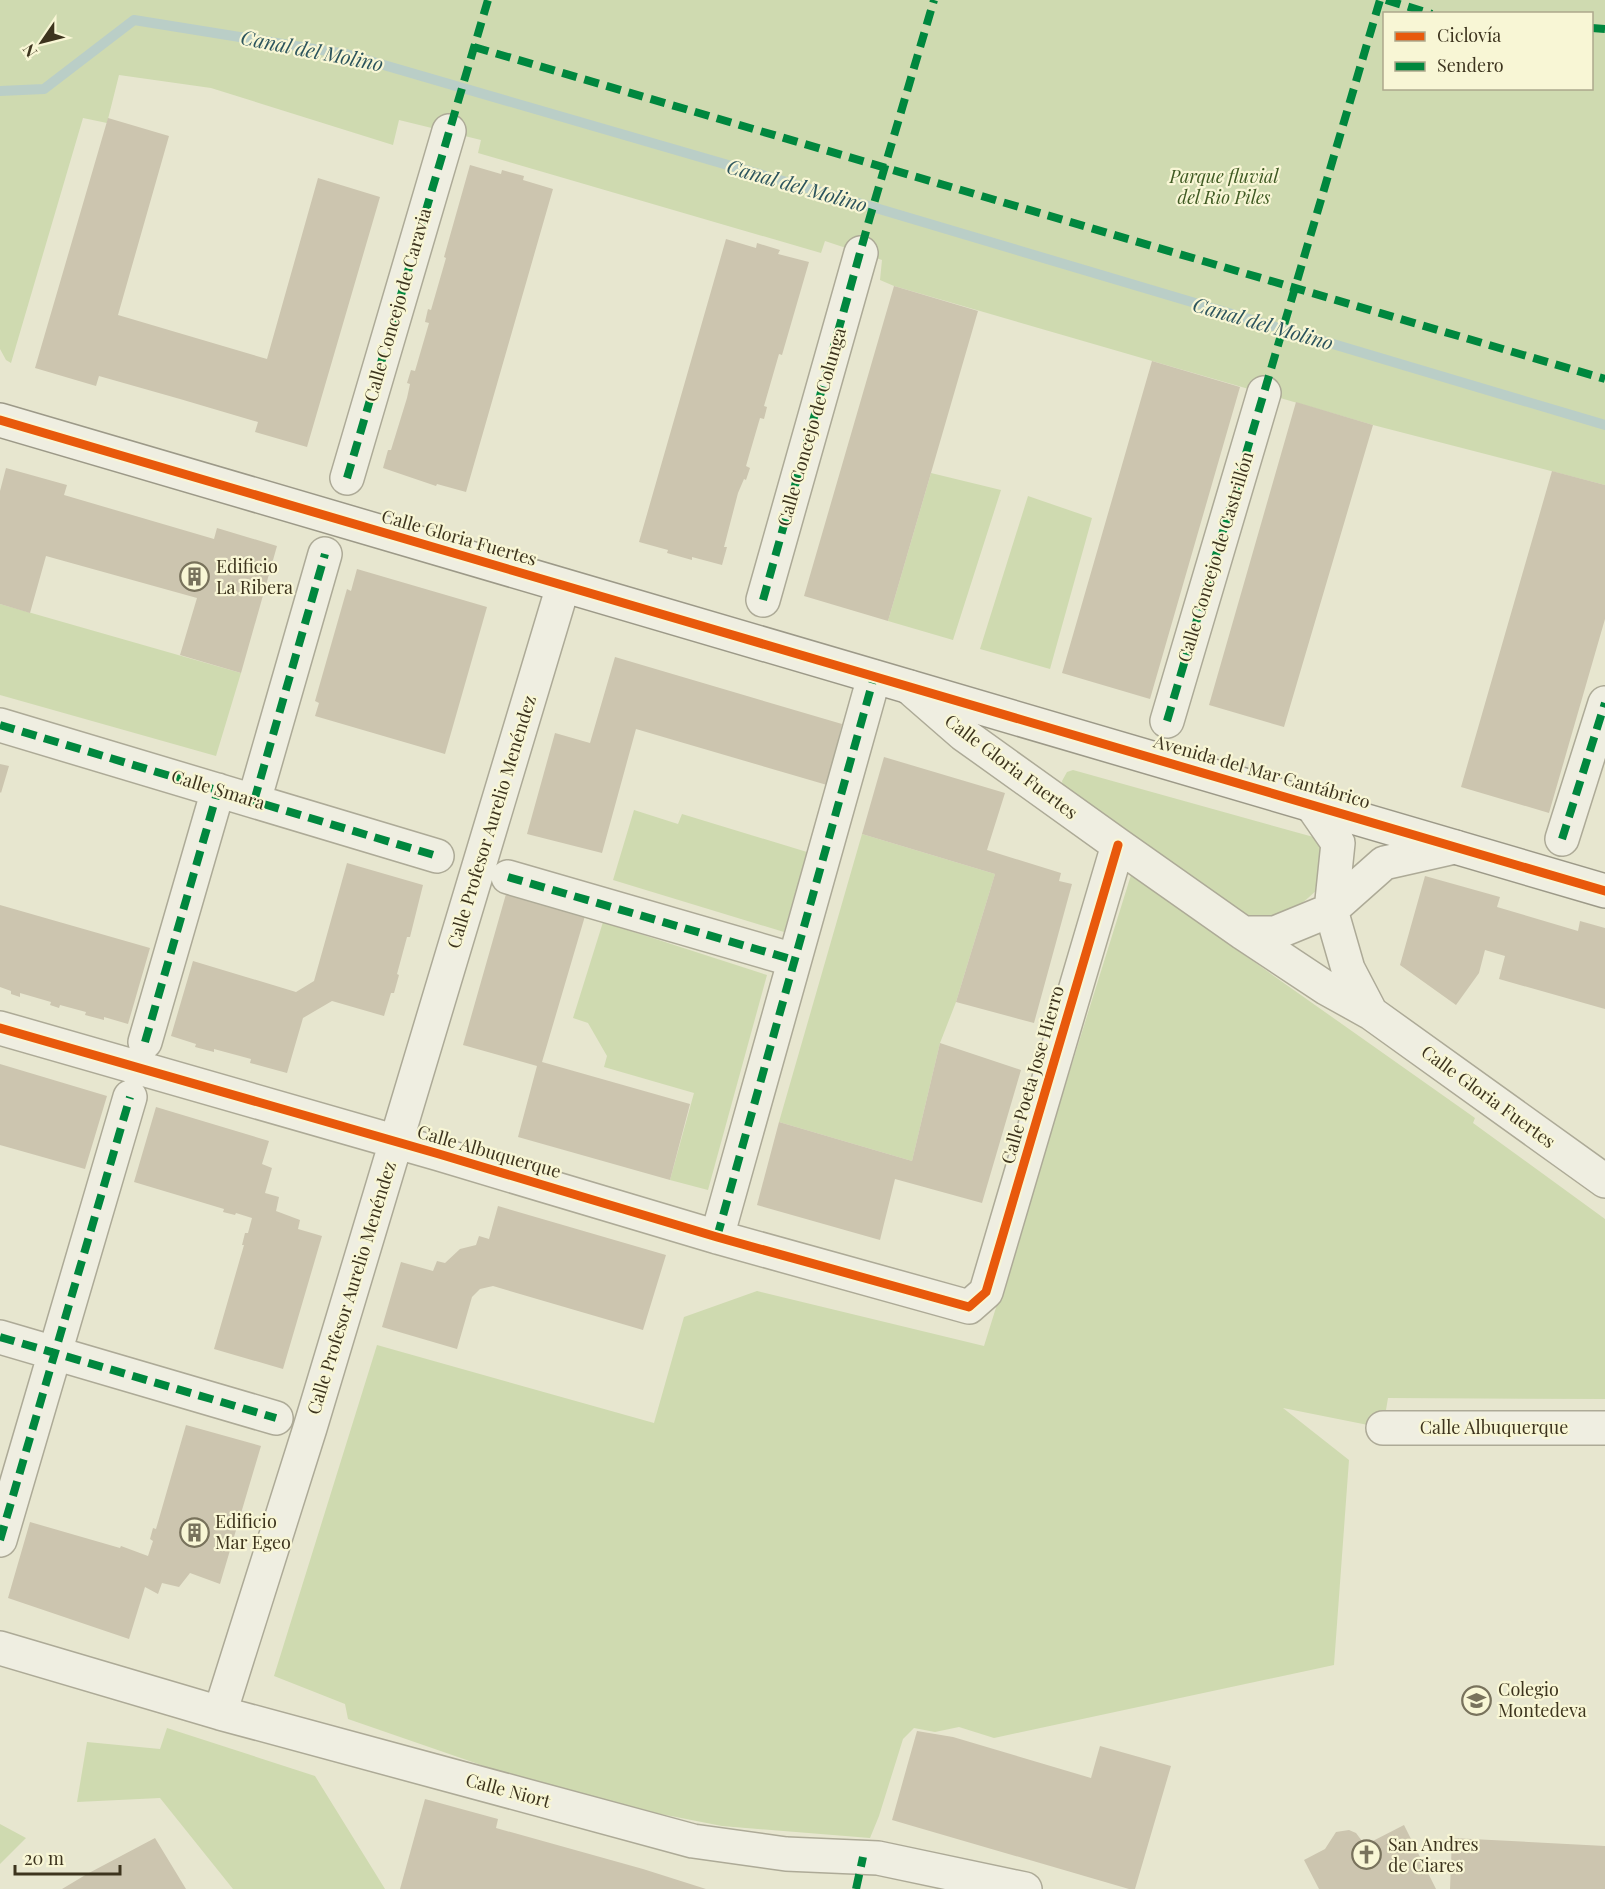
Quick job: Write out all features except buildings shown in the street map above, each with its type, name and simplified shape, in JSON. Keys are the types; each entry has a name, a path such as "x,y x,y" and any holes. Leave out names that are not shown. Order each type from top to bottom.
{"street":[{"name":"Calle Concejo de Caravia","path":"347,478 449,131"},
{"name":"Calle Concejo de Colunga","path":"763,600 861,253"},
{"name":"Calle Concejo de Castrillón","path":"1167,721 1264,393"},
{"name":"Calle Gloria Fuertes","path":"0,420 909,687 963,734 1118,845 1243,933 1326,988 1371,1013 1605,1181"},
{"path":"254,801 325,554"},
{"name":"Calle Profesor Aurelio Menéndez","path":"220,1713 310,1428 564,586"},
{"path":"717,1237 874,677"},
{"name":"Avenida del Mar Cantábrico","path":"909,687 1605,891"},
{"path":"1562,839 1605,703"},
{"name":"Calle Smara","path":"0,725 437,856"},
{"path":"145,1042 218,790"},
{"name":"Calle Gloria Fuertes","path":"1311,804 1338,843 1331,909 1348,969 1371,1013"},
{"name":"Calle Poeta Jose Hierro","path":"969,1307 986,1292 1118,845"},
{"path":"1243,933 1275,933 1331,909 1384,863 1455,847"},
{"path":"508,877 794,960"},
{"name":"Calle Albuquerque","path":"0,1028 717,1237 969,1307"},
{"path":"0,1540 129,1097"},
{"path":"0,1337 276,1418"},
{"name":"Calle Albuquerque","path":"1383,1428 1605,1428"},
{"name":"Calle Niort","path":"0,1648 220,1713 693,1841 786,1854 878,1857 1025,1889"}],"green space":[{"name":"Parque fluvial del Rio Piles","path":"0,0 1605,0 1605,485 1373,425 894,286 880,280 882,260 825,241 821,253 478,153 481,140 399,120 393,145 211,88 119,75 107,123 83,118 11,363 6,360 0,349"},
{"path":"931,473 1001,490 953,640 888,621"},
{"path":"1028,496 1092,518 1050,669 980,649"},
{"path":"0,604 241,673 216,756 0,695"},
{"path":"1073,770 1317,838 1324,853 1318,889 1292,910 1275,917 1255,917 1243,913 1076,798 1063,786 1062,781 1067,772"},
{"path":"634,810 678,824 682,814 807,852 784,932 613,880"},
{"path":"862,834 995,874 956,1002 940,1043 912,1161 779,1122"},
{"path":"1131,875 1475,1118 1473,1123 1605,1219 1605,1399 1388,1398 1383,1428 1283,1408 1349,1460 1334,1665 994,1738 959,1727 935,1732 914,1728 903,1739 870,1838 722,1826 574,1797 348,1719 345,1704 274,1676 377,1345 654,1423 684,1317 757,1291 984,1346"},
{"path":"603,922 767,975 708,1190 670,1180 694,1093 604,1067 607,1056 588,1023 573,1018"},
{"path":"167,1728 315,1776 385,1889 233,1889 160,1798 77,1802 87,1742 160,1749"},
{"path":"0,1824 26,1838 0,1864"}],"waterway":[{"name":"Canal del Molino","path":"0,91 44,89 134,20 346,54 886,211 1605,425"}],"marked path":[{"path":"347,478 488,0"},
{"path":"763,600 870,217 934,0"},
{"path":"1167,721 1380,0"},
{"path":"1386,0 1425,12"},
{"path":"1593,28 1605,29"},
{"path":"474,47 1605,379"},
{"path":"254,801 325,554"},
{"path":"717,1237 874,677"},
{"path":"1562,839 1605,703"},
{"path":"0,725 437,856"},
{"path":"145,1042 218,790"},
{"path":"508,877 794,960"},
{"path":"0,1540 130,1097"},
{"path":"0,1337 276,1418"},
{"path":"856,1889 863,1857"}],"cycle path":[{"path":"0,420 1605,891"},
{"path":"0,1028 439,1154 717,1237 969,1307 986,1292 1118,845"}],"place":[{"name":"Edificio La Ribera","path":"195,577"},
{"name":"Edificio Mar Egeo","path":"194,1532"},
{"name":"Colegio Montedeva","path":"1477,1700"},
{"name":"San Andres de Ciares","path":"1367,1855"}]}
